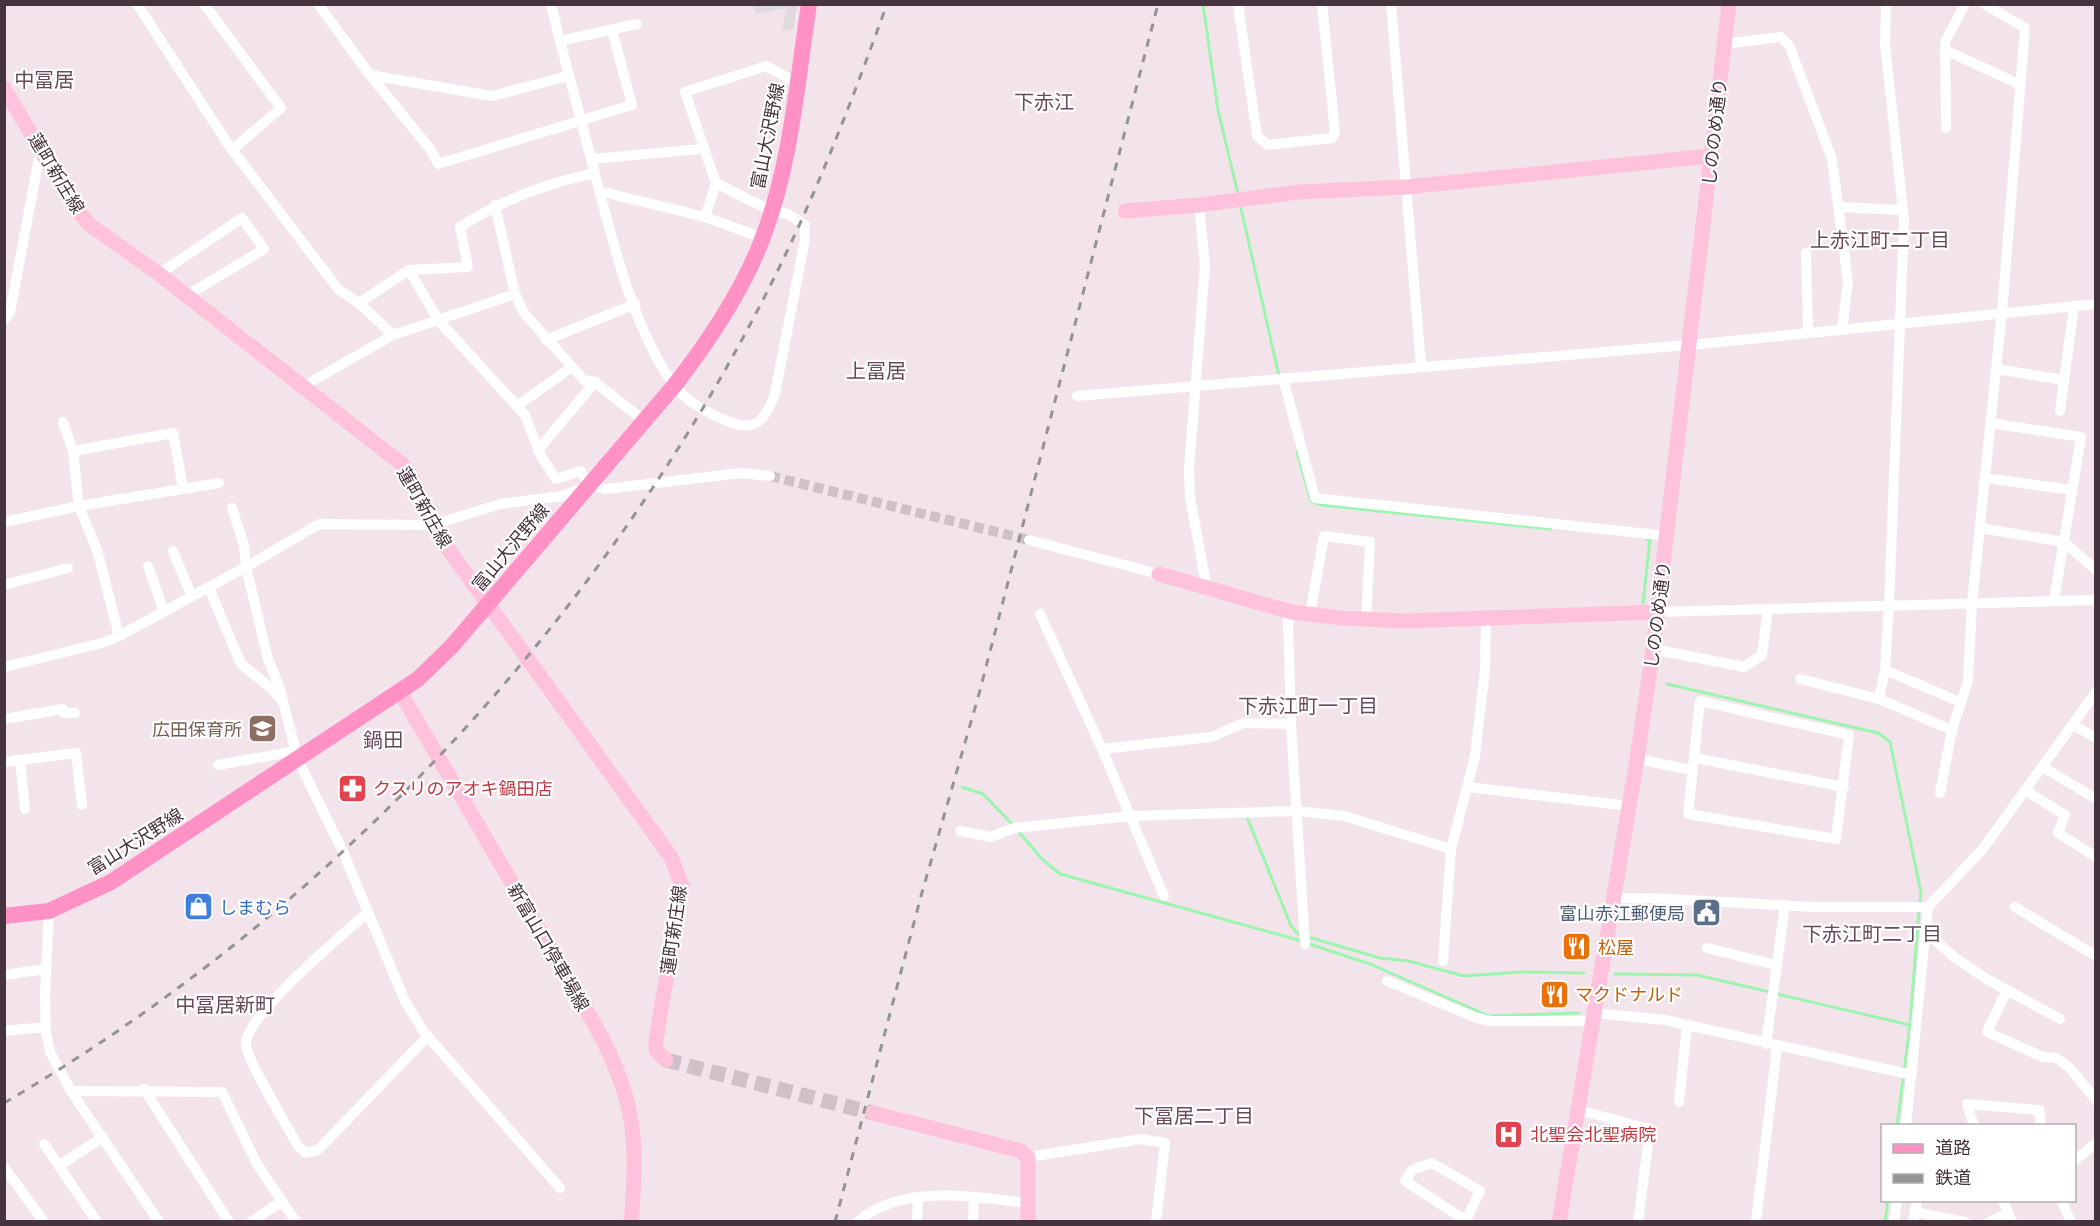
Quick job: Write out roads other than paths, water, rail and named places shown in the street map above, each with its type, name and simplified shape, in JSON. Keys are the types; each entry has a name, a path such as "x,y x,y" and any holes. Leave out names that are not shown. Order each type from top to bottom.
{"main road":[{"name":"富山大沢野線","path":"4,916 49,911 111,882 297,756 400,692 452,646 674,386 699,354 741,285 763,238 782,171 809,4"},
{"name":"しののめ通り","path":"1559,1221 1637,759 1653,649 1729,4"},
{"name":"蓮町新庄線","path":"4,88 41,147 75,208 90,225 159,274 403,465 410,474 433,525 678,869 682,885 656,1040 656,1050 666,1060"},
{"path":"1125,211 1199,205 1299,192 1406,187 1710,156"},
{"path":"1159,574 1291,612 1366,619 1486,619 1658,612"},
{"name":"新富山口停車場線","path":"400,692 595,1025 622,1080 635,1141 631,1221"},
{"path":"873,1113 1021,1151 1028,1157 1028,1221"}],"street":[{"path":"137,4 232,150 338,289 359,303 393,336"},
{"path":"204,4 281,108 232,150"},
{"path":"318,4 370,75 431,150 438,164 632,105 612,30"},
{"path":"551,4 613,243 646,332 674,386 715,416 738,425 756,423 767,416 775,394 805,239 805,225 788,214 771,211 716,183"},
{"path":"1238,4 1257,136 1268,145 1332,138 1335,132 1322,4"},
{"path":"1391,4 1421,366"},
{"path":"1879,699 1885,670 1902,210 1885,44 1886,4"},
{"path":"1946,128 1945,42 1965,4"},
{"path":"1940,793 1960,702 1968,681 1972,603 2002,312 2025,28 1984,4"},
{"path":"560,41 637,24"},
{"path":"1724,44 1780,38 1789,45 1832,159 1848,282 1842,330"},
{"path":"1945,50 2021,85"},
{"path":"705,218 716,183 702,149 685,92 766,66 797,83"},
{"path":"370,75 492,96 568,76"},
{"path":"4,320 10,312 41,147"},
{"path":"591,159 702,149"},
{"path":"359,303 408,270 468,267 460,227 495,205 547,184 595,172"},
{"path":"599,191 705,218 763,238"},
{"path":"495,205 514,294 524,313 584,380 595,381 643,420"},
{"path":"1199,205 1205,265 1190,469 1190,497 1207,589"},
{"path":"1838,207 1902,210"},
{"path":"159,274 242,218 264,249 186,296"},
{"path":"1806,253 1808,333"},
{"path":"408,270 439,321 525,415 538,450 556,479 581,471 589,485"},
{"path":"302,387 393,336 514,294"},
{"path":"546,340 635,304"},
{"path":"1077,396 1690,344 2096,304"},
{"path":"2060,411 2074,306"},
{"path":"517,406 572,367"},
{"path":"1996,369 2064,380"},
{"path":"1283,378 1315,498 1667,536"},
{"path":"538,450 595,381"},
{"path":"63,422 73,451 79,506 99,553 119,636"},
{"path":"1990,423 2081,437 2054,601"},
{"path":"73,451 173,433 183,488"},
{"path":"4,667 102,643 119,636 209,588 319,524 433,525 500,504 574,493 589,485 606,489 741,472 770,476"},
{"path":"1985,478 2072,490"},
{"path":"4,522 79,506 219,483"},
{"path":"232,508 244,545 246,567 268,659 284,704 297,756 343,852 405,1001 428,1036 560,1188"},
{"path":"1980,528 2064,542 2096,570"},
{"path":"1310,614 1324,536 1370,542 1366,619"},
{"path":"1029,540 1159,574"},
{"path":"173,550 192,597"},
{"path":"148,566 164,612"},
{"path":"4,585 68,568"},
{"path":"209,588 241,664 272,689 284,704"},
{"path":"1658,612 2096,600"},
{"path":"1653,649 1744,667 1762,655 1768,609"},
{"path":"1291,612 1288,620 1291,724 1305,944"},
{"path":"1040,614 1102,749 1164,896"},
{"path":"1443,961 1451,849 1458,816 1468,788 1481,710 1486,619"},
{"path":"1885,670 1960,702"},
{"path":"1800,679 1879,699 1953,730"},
{"path":"1613,898 1651,897 1785,905 1922,907 1982,850 2096,692"},
{"path":"1700,700 1849,735 1836,839 1688,814 1695,758 1700,700"},
{"path":"4,718 63,709 64,713 75,713"},
{"path":"1102,749 1211,737 1244,723 1291,724"},
{"path":"2073,725 2096,738"},
{"path":"4,762 76,753 82,805"},
{"path":"218,765 297,756"},
{"path":"1695,758 1844,787"},
{"path":"1637,759 1692,770"},
{"path":"20,760 25,809"},
{"path":"2043,767 2096,799"},
{"path":"1468,788 1629,806"},
{"path":"2026,791 2065,815 2058,833 2096,856"},
{"path":"960,831 991,837 1014,828 1131,816 1297,811 1344,816 1451,849"},
{"path":"1756,1221 1772,1045 1776,965 1785,905"},
{"path":"1906,1124 1907,1074 1925,931 1922,907"},
{"path":"2015,907 2096,956"},
{"path":"49,911 46,1027 51,1052 71,1091 159,1221"},
{"path":"368,912 288,985 257,1019 246,1037 246,1047 254,1064 298,1146 306,1153 318,1150 428,1036"},
{"path":"1925,931 1954,957 2060,1019"},
{"path":"1707,948 1776,965"},
{"path":"4,975 46,969"},
{"path":"1387,981 1476,1018 1491,1021 1594,1017 1665,1020 1907,1074"},
{"path":"2007,990 1987,1032 2043,1058 2056,1058 2068,1067 2096,1100"},
{"path":"1679,1102 1688,1025"},
{"path":"4,1031 46,1027"},
{"path":"71,1091 144,1089 222,1092 257,1164 296,1221"},
{"path":"144,1089 229,1221"},
{"path":"1974,1124 1967,1104 2039,1110 2041,1124"},
{"path":"1578,1110 1650,1129 1638,1221"},
{"path":"60,1165 102,1137"},
{"path":"1028,1157 1142,1139 1165,1143 1156,1221"},
{"path":"2076,1159 2096,1143"},
{"path":"44,1144 97,1221"},
{"path":"1432,1163 1480,1191 1467,1221 1405,1181 1412,1170 1432,1163"},
{"path":"4,1167 44,1221"},
{"path":"973,1221 974,1197"},
{"path":"857,1221 897,1201 918,1198 974,1197 1028,1203"},
{"path":"917,1221 918,1198"},
{"path":"251,1221 282,1201"},
{"path":"1894,1221 1897,1202"},
{"path":"1917,1202 1914,1217 1964,1221"},
{"path":"1989,1221 2010,1217 2004,1202"},
{"path":"2062,1202 2071,1221"}],"waterway":[{"path":"1203,4 1218,110 1238,194"},
{"path":"1240,204 1279,376"},
{"path":"1297,452 1311,501 1321,505 1551,529"},
{"path":"1643,603 1650,539 1647,539"},
{"path":"1667,684 1878,733 1890,742 1921,893 1920,904"},
{"path":"962,787 983,794 1014,826"},
{"path":"1247,817 1291,926 1298,934 1380,958 1408,961 1464,976 1520,972 1584,973"},
{"path":"1018,831 1043,860 1060,874 1302,941"},
{"path":"1897,1124 1910,1025 1919,910"},
{"path":"1309,944 1370,964 1489,1016 1579,1013"},
{"path":"1615,974 1697,975 1770,992"},
{"path":"1777,994 1910,1025"},
{"path":"1885,1222 1888,1202"}],"tunnel":[{"path":"770,476 1029,540"},
{"path":"666,1060 873,1113"}],"railway":[{"path":"4,1103 125,1026 241,940 349,846 451,744 545,635 631,520 709,399 777,272 808,206 887,4"},
{"path":"835,1222 921,896 979,694 1158,4"}],"place":[{"name":"広田保育所","path":"263,729"},
{"name":"クスリのアオキ鍋田店","path":"352,788"},
{"name":"しまむら","path":"198,907"},
{"name":"富山赤江郵便局","path":"1706,913"},
{"name":"松屋","path":"1577,947"},
{"name":"マクドナルド","path":"1554,994"},
{"name":"北聖会北聖病院","path":"1509,1134"}],"district":[{"name":"中冨居","path":"44,79"},
{"name":"下赤江","path":"1044,101"},
{"name":"上赤江町二丁目","path":"1880,239"},
{"name":"上冨居","path":"876,370"},
{"name":"下赤江町一丁目","path":"1308,705"},
{"name":"鍋田","path":"383,739"},
{"name":"下赤江町二丁目","path":"1872,933"},
{"name":"中冨居新町","path":"225,1004"},
{"name":"下冨居二丁目","path":"1194,1115"}]}
